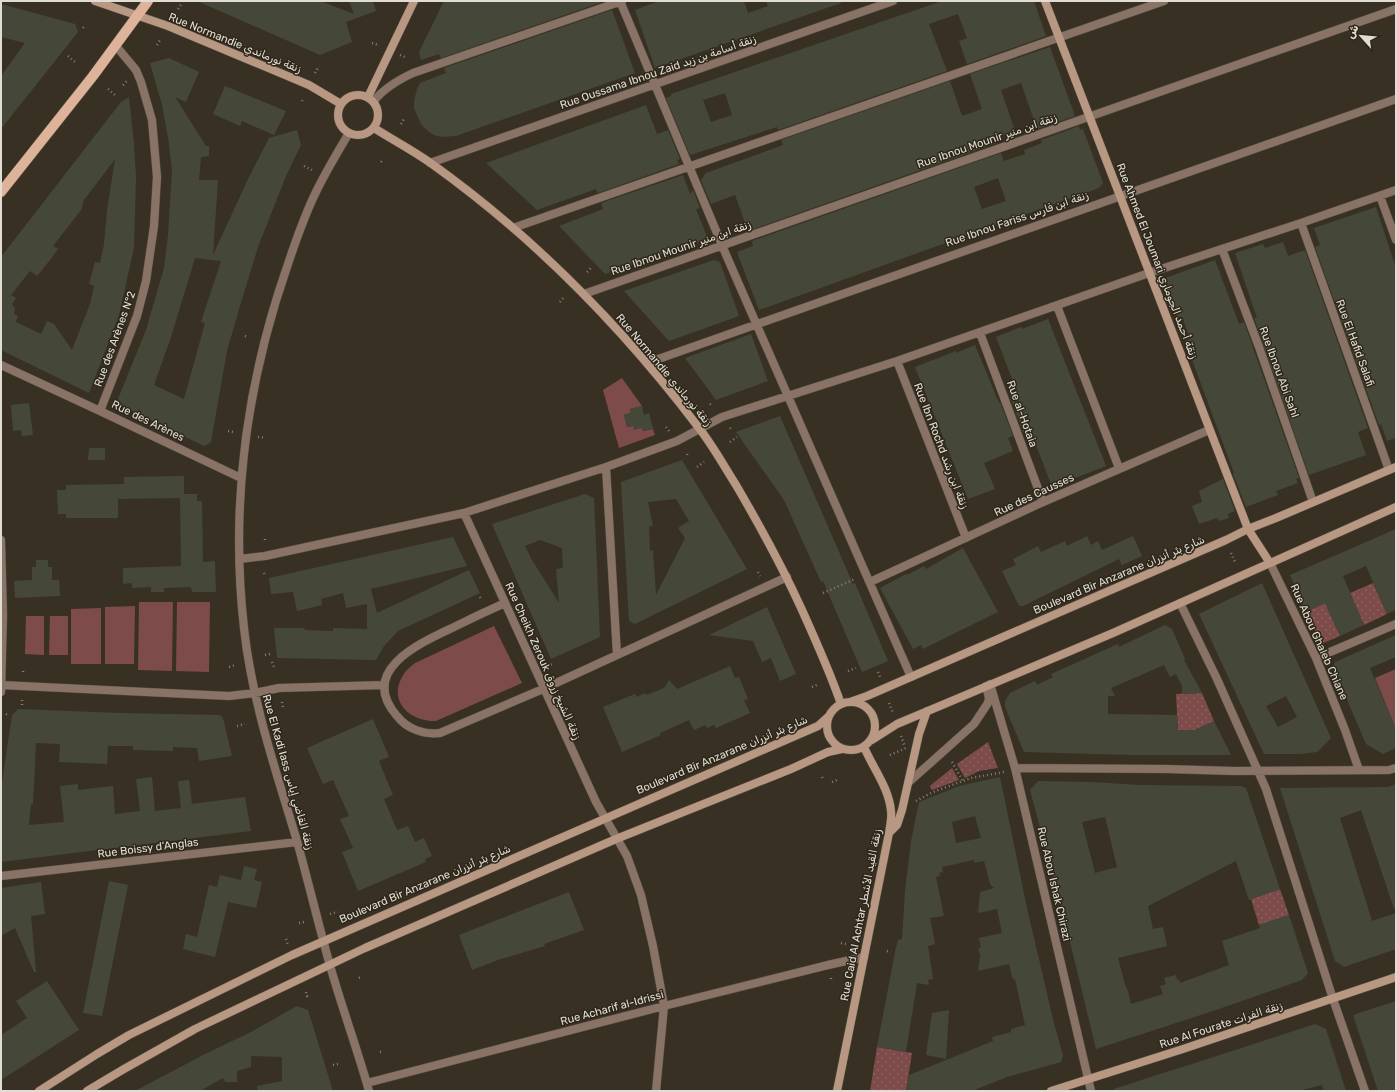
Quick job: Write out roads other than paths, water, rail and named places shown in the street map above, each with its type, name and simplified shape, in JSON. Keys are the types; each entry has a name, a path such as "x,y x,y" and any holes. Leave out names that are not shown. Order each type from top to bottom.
{"main road":[{"name":"Rue Normandie زنقة نورماندي","path":"96,1 168,26 309,85 341,104"},
{"path":"1,192 84,88 148,1"},
{"path":"371,99 414,1"},
{"name":"Rue Ahmed El Joumari زنقة أحمد الجوماري","path":"1045,1 1248,529"},
{"path":"355,94 371,99 377,107 379,115 378,121 374,128 362,135 348,133 338,119 338,112 341,104 348,97 355,94"},
{"name":"Rue Normandie زنقة نورماندي","path":"374,128 430,162 470,192 513,228 584,294 647,363 700,428 764,533 787,577 832,678 840,704"},
{"name":"Boulevard Bir Anzarane شارع بئر أنزران","path":"850,702 911,677 1226,540 1248,529 1392,469"},
{"path":"87,1091 135,1062 195,1029 330,965 616,839 791,769 828,752 842,749 853,751 864,747 888,728 1113,633 1396,507"},
{"name":"Rue Abou Ghaleb Chiane","path":"1248,529 1270,564"},
{"path":"842,749 833,742 827,728 829,716 840,704 850,702 860,704 867,708 872,714 876,726 872,740"},
{"path":"889,833 894,830 897,825 920,728 927,711"},
{"name":"Boulevard Bir Anzarane شارع بئر أنزران","path":"39,1091 129,1035 259,970 323,940 818,726 829,716"},
{"name":"Rue Caid Al Achtar زنقة القيد الأشطر","path":"837,1091 892,815 889,801 864,747"},
{"name":"Rue Al Fourate زنقة الفرات","path":"1051,1091 1333,1000 1396,978"}],"street":[{"path":"371,99 413,73 621,1 722,245 911,677"},
{"name":"Rue Oussama Ibnou Zaid زنقة أسامة بن زيد","path":"430,162 893,1"},
{"path":"513,228 1164,1"},
{"name":"Rue Ibnou Mounir زنقة ابن منير","path":"584,294 1396,9"},
{"name":"Rue des Arènes N°2","path":"100,410 137,316 146,281 154,226 157,177 152,120 141,82 136,70 116,46"},
{"name":"Rue Ibnou Fariss زنقة ابن فارس","path":"647,363 1119,194 1396,99"},
{"name":"Rue El Kadi Iass زنقة القاضي إياس","path":"348,133 324,176 303,221 278,291 258,364 251,402 241,478 240,559 244,630 255,693 267,745 297,842 330,965 368,1087"},
{"path":"240,559 265,556 464,513 606,467 677,441 722,417 897,361 1149,273 1396,190"},
{"path":"1380,196 1396,240"},
{"name":"Rue El Hafid Salafi","path":"1301,223 1392,469"},
{"name":"Rue Ibnou Abi Sahl","path":"1222,249 1259,347 1313,502"},
{"path":"1057,306 1119,468"},
{"name":"Rue al-Hotaia","path":"980,333 1043,502"},
{"name":"Rue Ibn Rochd زنقة ابن رشد","path":"897,361 966,538"},
{"name":"Rue des Arènes","path":"1,365 100,410 241,478"},
{"name":"Rue des Causses","path":"870,582 1043,502 1209,430"},
{"path":"606,467 618,655"},
{"name":"Rue Cheikh Zerouk زنقة الشيخ زروق","path":"464,513 543,689 596,802 627,856 640,895 653,946 664,1006 656,1091"},
{"path":"1,540 3,615 1,688 229,696 279,688 384,685"},
{"name":"Rue Abou Ghaleb Chiane","path":"1270,564 1316,658 1345,730 1359,770"},
{"path":"505,603 417,645 400,657 386,677 384,685 386,702 399,720 415,730 436,734 440,733 543,689 787,577"},
{"path":"1180,603 1259,770 1333,1000 1365,1091"},
{"path":"1316,658 1396,624"},
{"path":"908,782 957,740 977,720 988,704 988,685"},
{"name":"Rue Abou Ishak Chirazi","path":"988,685 1015,768 1091,1091"},
{"path":"1015,768 1334,771 1384,770 1396,768"},
{"name":"Rue Boissy d’Anglas","path":"1,876 297,842"},
{"name":"Rue Acharif al-Idrissi","path":"368,1087 664,1006 864,957"}]}
